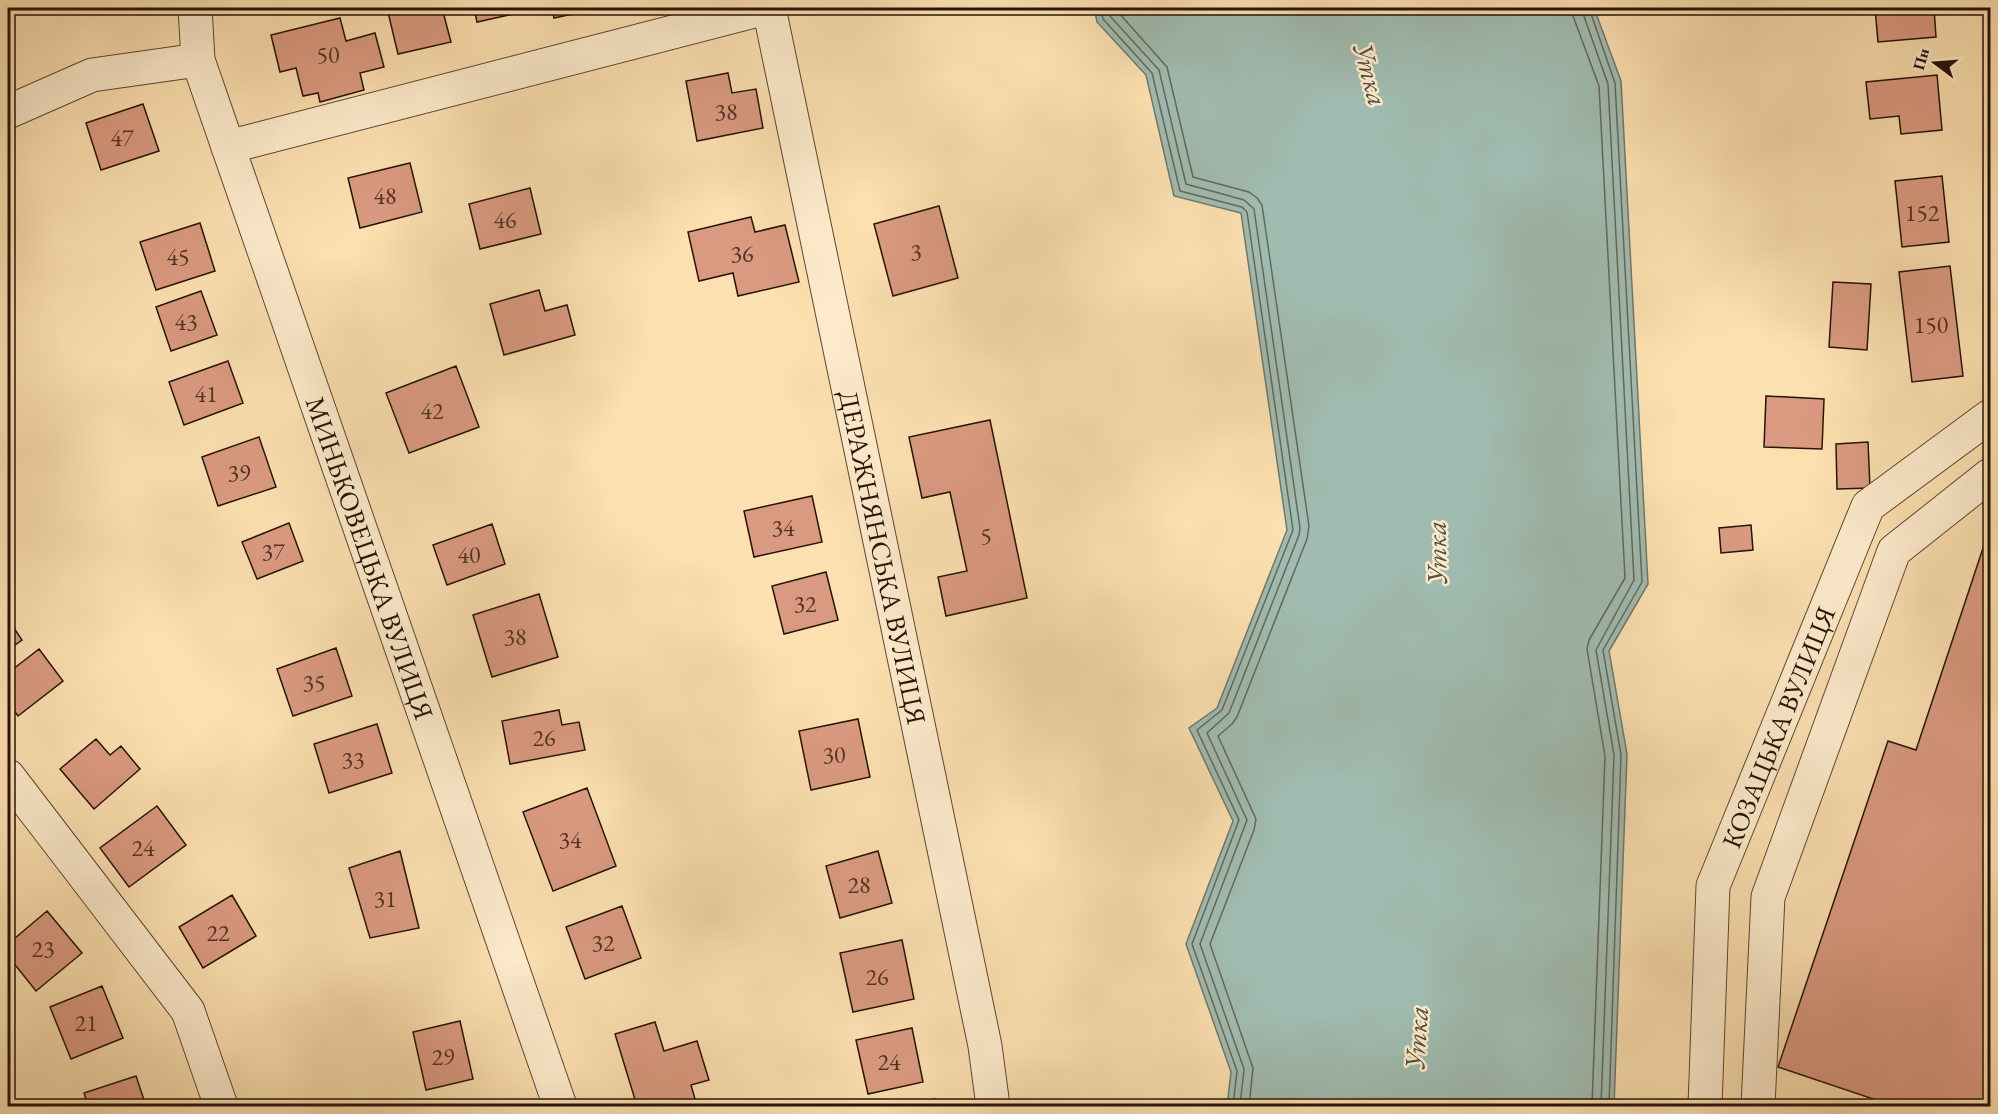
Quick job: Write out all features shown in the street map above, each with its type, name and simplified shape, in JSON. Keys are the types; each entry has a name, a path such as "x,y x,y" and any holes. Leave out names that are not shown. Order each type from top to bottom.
{"street":[{"name":"МИНЬКОВЕЦЬКА ВУЛИЦЯ","path":"195,8 198,60 560,1107"},
{"path":"228,147 768,8"},
{"name":"ДЕРАЖНЯНСЬКА ВУЛИЦЯ","path":"768,8 985,1046 993,1107"},
{"path":"8,112 92,75 198,60"},
{"name":"КОЗАЦЬКА ВУЛИЦЯ","path":"1705,1107 1713,886 1864,517 1869,506 1990,416"},
{"path":"1761,1106 1768,897 1894,551 1990,474"},
{"path":"8,776 188,1011 221,1107"}],"water":[{"name":"Утка","path":"1094,8 1594,8 1621,81 1648,584 1609,651 1627,754 1614,1106 1227,1106 1231,1072 1186,944 1233,821 1189,728 1217,708 1287,530 1241,213 1174,196 1146,75 1097,22"}],"building":[{"path":"387,8 442,8 451,42 398,54"},
{"path":"474,8 522,8 523,12 477,22"},
{"path":"552,8 600,8 554,18"},
{"path":"1875,8 1934,8 1936,37 1878,42"},
{"path":"340,18 346,41 375,33 384,67 360,73 364,90 320,102 318,93 303,96 296,68 280,72 271,35"},
{"path":"728,73 732,93 756,89 763,128 697,141 686,81"},
{"path":"1937,75 1942,130 1901,134 1899,116 1870,119 1866,82"},
{"path":"143,104 159,151 101,170 86,123"},
{"path":"410,163 422,212 360,228 348,178"},
{"path":"1942,176 1949,242 1902,247 1895,181"},
{"path":"530,188 541,234 480,249 469,204"},
{"path":"939,206 958,278 893,296 874,224"},
{"path":"751,217 755,232 785,225 799,282 738,296 733,273 699,281 688,232"},
{"path":"200,223 215,271 156,290 140,242"},
{"path":"1950,266 1963,376 1912,382 1899,272"},
{"path":"1833,282 1871,284 1867,350 1829,347"},
{"path":"539,290 545,311 567,305 575,335 504,355 490,304"},
{"path":"201,291 217,335 171,351 156,307"},
{"path":"228,361 243,403 184,425 169,382"},
{"path":"456,366 479,427 409,453 386,393"},
{"path":"1766,396 1824,399 1822,449 1764,447"},
{"path":"990,420 1027,598 946,616 938,577 967,571 950,492 922,498 909,437"},
{"path":"259,437 276,487 218,506 202,457"},
{"path":"1868,442 1870,488 1837,489 1836,444"},
{"path":"812,496 822,542 754,557 744,511"},
{"path":"289,523 303,561 257,579 242,542"},
{"path":"492,524 505,564 447,585 433,545"},
{"path":"1751,525 1753,550 1721,553 1719,528"},
{"path":"1990,527 1990,1106 1894,1106 1778,1067 1888,741 1916,750"},
{"path":"826,572 838,620 784,634 772,586"},
{"path":"539,594 558,657 492,677 473,615"},
{"path":"8,619 22,640 8,650"},
{"path":"336,648 352,696 293,716 277,669"},
{"path":"39,649 63,681 18,716 8,702 8,673"},
{"path":"559,710 562,725 579,722 585,750 510,764 502,721"},
{"path":"858,719 870,777 811,790 799,731"},
{"path":"377,724 392,773 329,793 314,744"},
{"path":"96,739 110,755 121,746 140,769 94,809 60,769"},
{"path":"587,788 616,866 553,891 523,812"},
{"path":"157,806 186,845 129,887 100,848"},
{"path":"400,851 419,928 370,938 349,868"},
{"path":"878,851 892,903 840,918 826,866"},
{"path":"232,895 256,936 203,968 179,927"},
{"path":"622,906 641,958 585,979 566,927"},
{"path":"47,911 82,953 36,991 8,956 8,944"},
{"path":"902,940 914,999 853,1012 840,953"},
{"path":"102,986 123,1038 71,1059 50,1007"},
{"path":"460,1021 473,1079 426,1090 413,1032"},
{"path":"655,1022 664,1051 697,1041 709,1080 691,1085 697,1106 637,1106 615,1034"},
{"path":"912,1028 923,1082 868,1094 856,1040"},
{"path":"136,1076 146,1106 88,1106 84,1093"},
{"path":"935,1099 936,1106 905,1106"}]}
